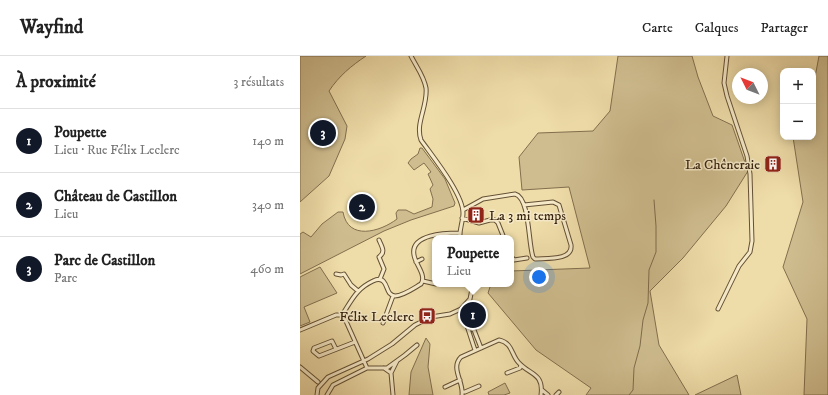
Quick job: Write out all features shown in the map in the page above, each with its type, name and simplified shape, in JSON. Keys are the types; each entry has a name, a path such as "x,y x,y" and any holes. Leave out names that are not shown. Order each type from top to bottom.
{"street":[{"path":"411,56 423,78 426,87 426,95 418,132 421,140 456,192 462,210 459,233 434,235"},
{"path":"718,309 739,266 750,252 752,246 748,156 727,96 724,83 727,56"},
{"path":"462,210 483,199 515,194 520,197 524,205 533,257 535,259 563,257 568,254 572,248 559,205 553,202 524,205"},
{"path":"462,218 479,223 495,220 498,223 503,235"},
{"path":"423,281 423,277 416,262 413,250 420,241 432,236"},
{"path":"379,240 384,251 379,257 384,269 380,279"},
{"path":"514,260 527,258"},
{"path":"416,262 422,259"},
{"path":"336,274 344,274 351,285 358,291"},
{"path":"342,315 363,286 376,279 380,279"},
{"path":"380,279 384,282 390,295 393,296 398,296 421,284 423,281"},
{"path":"423,281 432,283"},
{"path":"317,395 318,388 328,377 363,361 392,344 411,328 424,320 442,314 450,314 461,309 470,299 472,287"},
{"path":"383,323 393,296"},
{"path":"461,309 469,328 468,332 475,350"},
{"path":"300,330 336,315 342,315"},
{"path":"342,315 367,368"},
{"path":"469,328 474,330 481,348"},
{"path":"472,339 476,337"},
{"path":"479,386 462,393 456,368 457,361 460,357 499,340 507,343 519,363 535,374 539,379 541,395"},
{"path":"336,349 332,341 314,348 313,351 319,356 355,342"},
{"path":"326,395 333,385 367,368 387,368 417,345"},
{"path":"393,395 391,373 397,361"},
{"path":"507,373 520,368 521,365"},
{"path":"300,367 318,382"},
{"path":"384,368 391,373"},
{"path":"445,387 460,380"},
{"path":"541,390 548,395"},
{"path":"556,395 559,392"}],"shaded area":[{"path":"300,56 366,56 346,72 329,91 347,126 345,139 329,176 300,202"},
{"path":"618,56 692,56 698,77 713,116 732,125 748,171 726,206 683,258 650,291 659,345 689,395 586,395 591,388 536,350 488,293 490,287 514,287 514,271 590,268 569,187 522,190 519,157 538,133 593,131 610,111"},
{"path":"819,56 828,56 828,395 804,395 807,319 783,267 803,202 793,140 816,140 816,72"},
{"path":"420,148 422,148 445,179 455,203 454,206 411,220 384,231 300,274 300,234 303,232 311,237 322,224 338,212 343,212 346,221 351,227 366,231 374,230 390,224 397,219 396,213 398,210 406,210 414,214 432,207 433,199 430,189 433,185 428,174 431,172 424,163 414,170 408,163 418,154"},
{"path":"320,267 337,293 304,307 310,322 300,326 300,277"},
{"path":"426,338 430,344 428,367 433,395 409,395 411,372"},
{"path":"737,375 741,395 695,395"},
{"path":"505,383 510,393 504,395 489,395 488,392"}],"waterway":[{"path":"629,395 633,390 634,368 640,346 643,320 648,303 649,270 656,252 654,200"}],"place":[{"name":"Parc de Castillon","path":"323,133"},
{"name":"La Chêneraie","path":"773,164"},
{"name":"Château de Castillon","path":"362,207"},
{"name":"La 3 mi temps","path":"476,215"},
{"name":"Poupette","path":"473,315"},
{"name":"Félix Leclerc","path":"427,316"}]}
